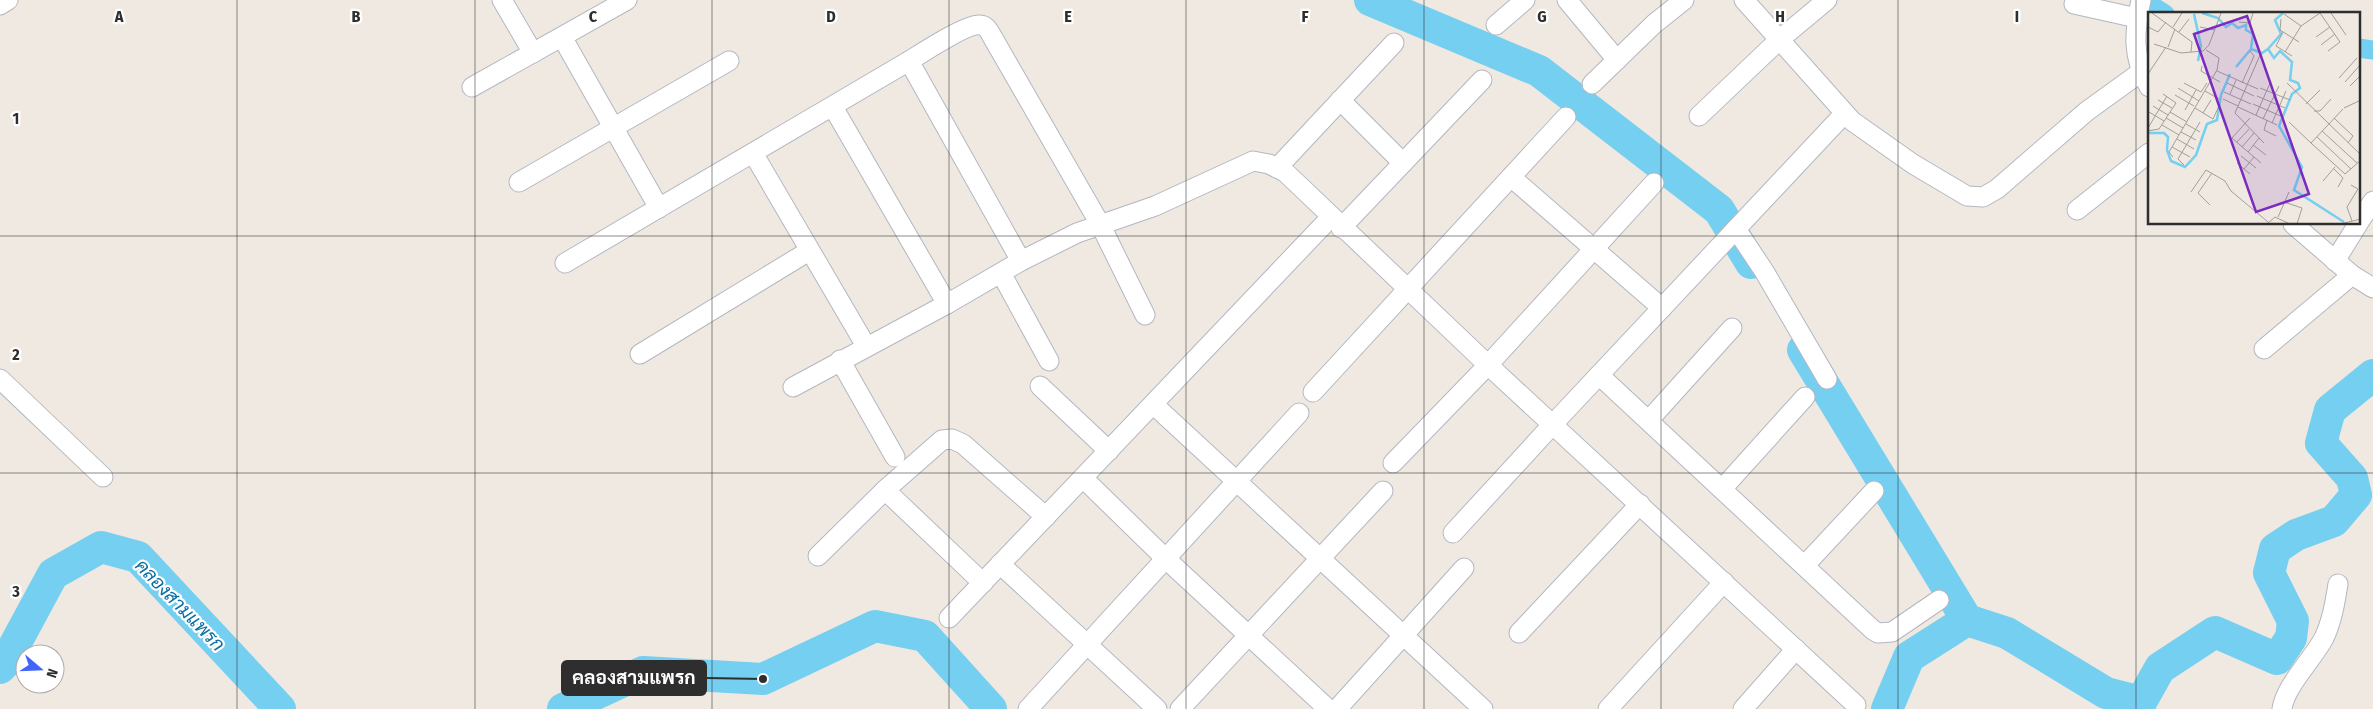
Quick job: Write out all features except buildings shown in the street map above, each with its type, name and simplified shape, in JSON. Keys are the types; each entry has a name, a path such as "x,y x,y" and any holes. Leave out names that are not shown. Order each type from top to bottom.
{"street":[{"path":"0,5 8,0"},
{"path":"502,0 532,53"},
{"path":"472,87 626,0"},
{"path":"1496,25 1525,0"},
{"path":"1567,0 1617,60"},
{"path":"1592,84 1654,24 1684,0"},
{"path":"1744,0 1844,114 1913,164 1967,196 1983,197 1997,189 2087,111 2145,79 2134,32 2139,9 2074,4"},
{"path":"1699,116 1779,40 1827,0"},
{"path":"565,263 909,61 972,26 979,24 986,26 1100,224 1146,315"},
{"path":"562,37 659,208"},
{"path":"1277,168 1394,43"},
{"path":"519,182 729,60"},
{"path":"909,61 1021,261"},
{"path":"950,618 1154,405 1336,222 1403,163 1482,80"},
{"path":"1340,100 1403,163"},
{"path":"833,107 948,304"},
{"path":"1453,534 1553,424 1844,114"},
{"path":"1313,392 1410,289 1566,117"},
{"path":"753,153 866,346"},
{"path":"2077,210 2148,154"},
{"path":"793,387 866,346 948,304 1021,261 1100,224 1155,206 1253,161 1269,164 1285,172 1488,365 1856,705"},
{"path":"1511,176 1662,308"},
{"path":"1393,463 1488,365 1654,184"},
{"path":"2360,221 2373,200"},
{"path":"2294,225 2352,275 2373,288"},
{"path":"2335,260 2358,225"},
{"path":"1736,229 1764,270 1827,379"},
{"path":"640,354 809,251"},
{"path":"1001,273 1050,361"},
{"path":"2264,349 2352,275"},
{"path":"1649,420 1732,328"},
{"path":"840,360 895,458"},
{"path":"1599,375 1878,634 1892,632 1939,600"},
{"path":"0,379 103,477"},
{"path":"1040,386 1109,451"},
{"path":"1722,489 1805,397"},
{"path":"1154,405 1483,709"},
{"path":"1028,709 1238,482 1299,413"},
{"path":"818,556 885,490 942,440 952,439 962,444 1046,517"},
{"path":"1083,478 1166,559 1328,709"},
{"path":"885,490 984,583"},
{"path":"1180,709 1383,491"},
{"path":"1805,565 1874,491"},
{"path":"1519,633 1640,504"},
{"path":"1000,564 1157,709"},
{"path":"1337,709 1464,568"},
{"path":"1608,709 1724,582"},
{"path":"2282,709 2283,703 2294,684 2324,638 2333,615 2338,584"},
{"path":"1743,709 1796,649"}],"waterway":[{"path":"1370,0 1539,71 1719,210 1751,263"},
{"path":"2143,0 2162,12"},
{"path":"2360,48 2373,50"},
{"path":"1803,350 1967,620 2007,633 2106,693 2141,702 2160,668 2215,632 2277,659 2291,638 2293,621 2269,573 2275,549 2296,535 2334,521 2356,495 2352,478 2321,443 2330,410 2373,375"},
{"name":"คลองสามแพรก","path":"0,668 5,663 53,574 101,547 138,557 280,709"},
{"path":"1887,709 1909,657 1967,620"},
{"name":"คลองสามแพรก","path":"563,709 643,672 763,679 875,626 925,636 991,709"}],"place":[{"name":"คลองสามแพรก","path":"763,679"}]}
